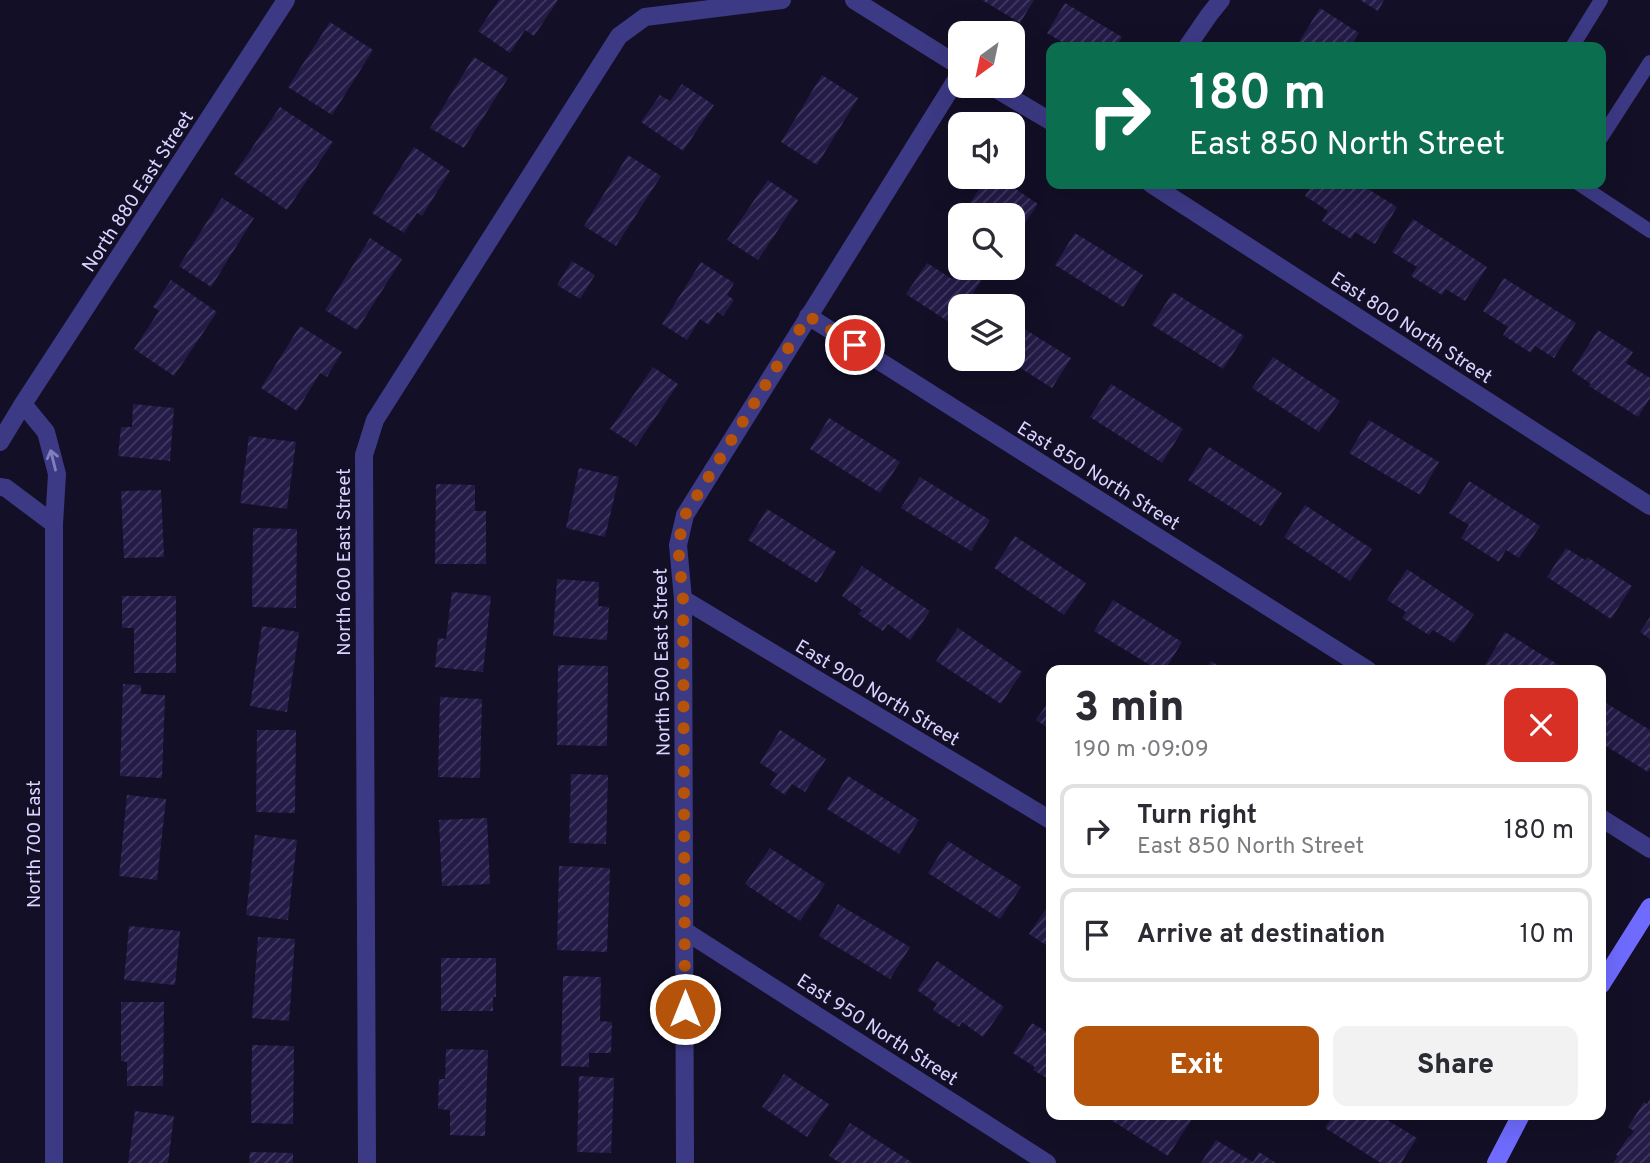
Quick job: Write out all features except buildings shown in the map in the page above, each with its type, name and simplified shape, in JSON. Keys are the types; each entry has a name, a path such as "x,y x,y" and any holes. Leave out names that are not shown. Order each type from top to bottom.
{"main road":[{"path":"1606,977 1650,907"},
{"path":"1496,1163 1518,1120"}],"street":[{"name":"North 880 East Street","path":"0,442 286,0"},
{"name":"North 600 East Street","path":"367,1163 363,455 375,420 619,36 645,17 782,0"},
{"path":"854,0 948,61"},
{"path":"1190,42 1221,0"},
{"name":"North 500 East Street","path":"685,1163 683,599 678,545 685,515 948,91"},
{"path":"1011,98 1046,118"},
{"name":"East 800 North Street","path":"1159,189 1650,506"},
{"name":"East 850 North Street","path":"808,316 1360,665"},
{"name":"North 700 East","path":"23,404 46,432 57,474 54,524 54,1163"},
{"path":"0,487 6,488 54,524"},
{"name":"East 900 North Street","path":"683,599 1046,817"},
{"path":"1606,821 1650,849"},
{"name":"East 950 North Street","path":"685,931 1047,1163"}],"lane":[{"path":"1575,42 1601,0"},
{"path":"1606,130 1650,62"},
{"path":"1587,189 1650,231"}],"route":[{"path":"685,1009 683,599 678,545 685,515 808,316 855,345"}]}
